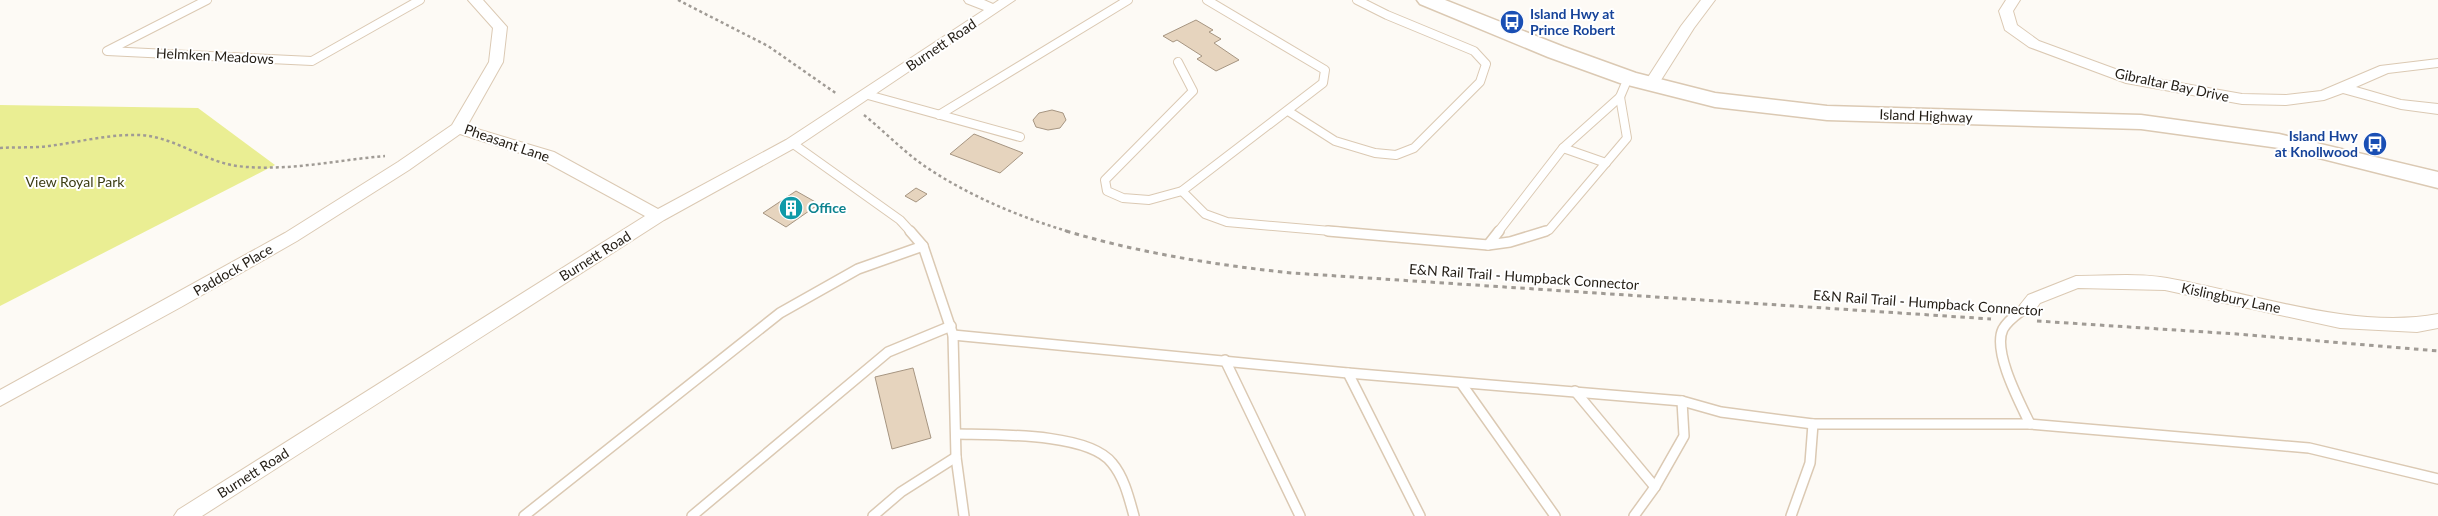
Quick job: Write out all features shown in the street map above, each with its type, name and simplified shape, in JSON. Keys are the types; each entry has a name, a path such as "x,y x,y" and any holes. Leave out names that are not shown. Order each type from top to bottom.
{"main road":[{"name":"Island Highway","path":"1427,0 1556,52 1624,88 1651,85 1715,100 1827,113 2141,122 2279,141 2438,180"}],"street":[{"name":"Pheasant Lane","path":"475,0 500,27 496,62 474,95 458,128 512,143 548,156 658,216"},
{"path":"971,0 1001,4"},
{"path":"1651,85 1688,26 1708,0"},
{"name":"Gibraltar Bay Drive","path":"2013,0 2006,11 2010,26 2034,44 2126,78 2242,99 2286,100 2324,95 2385,70 2438,63"},
{"name":"Burnett Road","path":"185,516 658,216 792,143 852,106 1001,4"},
{"path":"2342,87 2380,100 2420,109 2438,110"},
{"name":"Paddock Place","path":"0,399 248,262 381,183 458,128"},
{"name":"Kislingbury Lane","path":"2029,305 2034,299 2076,282 2165,284 2340,321 2417,326 2438,320"}],"lane":[{"name":"Helmken Meadows","path":"207,0 106,51 312,61 420,0"},
{"path":"939,115 1128,0"},
{"path":"1178,62 1193,91 1105,180 1107,191 1124,198 1149,200 1182,191 1288,111 1323,82 1325,70 1287,50 1207,0"},
{"path":"1288,111 1335,141 1375,153 1396,155 1414,148 1480,82 1486,64 1474,51 1387,15 1357,0"},
{"path":"1182,191 1205,214 1227,222 1488,245 1510,242 1549,230 1627,138 1624,88"},
{"path":"1488,245 1563,148 1624,88"},
{"path":"868,95 1020,137"},
{"path":"792,143 900,220 923,246 952,330 956,457 964,516"},
{"path":"1563,148 1606,164"},
{"path":"524,516 780,314 858,269 923,246"},
{"path":"2029,305 2011,320 2002,332 2004,364 2030,424"},
{"path":"692,516 888,352 952,330 1348,373 1682,401 1721,412 1813,424 2030,424 2309,448 2438,479"},
{"path":"1225,360 1300,516"},
{"path":"1348,373 1420,516"},
{"path":"1461,383 1555,516"},
{"path":"1575,391 1655,487"},
{"path":"1634,516 1655,487 1684,436 1682,401"},
{"path":"1791,516 1810,462 1813,424"},
{"path":"956,434 1017,436 1079,444 1108,458 1124,484 1134,516"},
{"path":"873,516 901,492 956,457"}],"path":[{"name":"E&N Rail Trail - Humpback Connector","path":"678,0 768,46 852,106 923,165 978,195 1012,210 1078,234 1196,262 1292,274 2246,335 2438,351"},
{"path":"0,148 46,146 104,136 151,136 169,140 208,157 236,166 255,167 422,154"}],"green space":[{"name":"View Royal Park","path":"0,105 198,108 275,165 0,306"}],"building":[{"path":"1196,20 1213,30 1209,32 1221,39 1214,43 1239,60 1216,71 1197,59 1202,56 1177,40 1173,42 1163,36"},
{"path":"1052,110 1063,113 1066,120 1060,128 1048,130 1036,127 1033,120 1039,113"},
{"path":"974,134 1023,153 1000,173 950,154"},
{"path":"916,188 927,194 916,202 905,196"},
{"name":"Office","path":"796,191 819,204 786,227 763,213"},
{"path":"913,368 931,438 892,449 875,377"}],"place":[{"name":"Island Hwy at Prince Robert","path":"1512,22"},
{"name":"Island Hwy at Knollwood","path":"2375,144"},
{"name":"Office","path":"791,208"}]}
